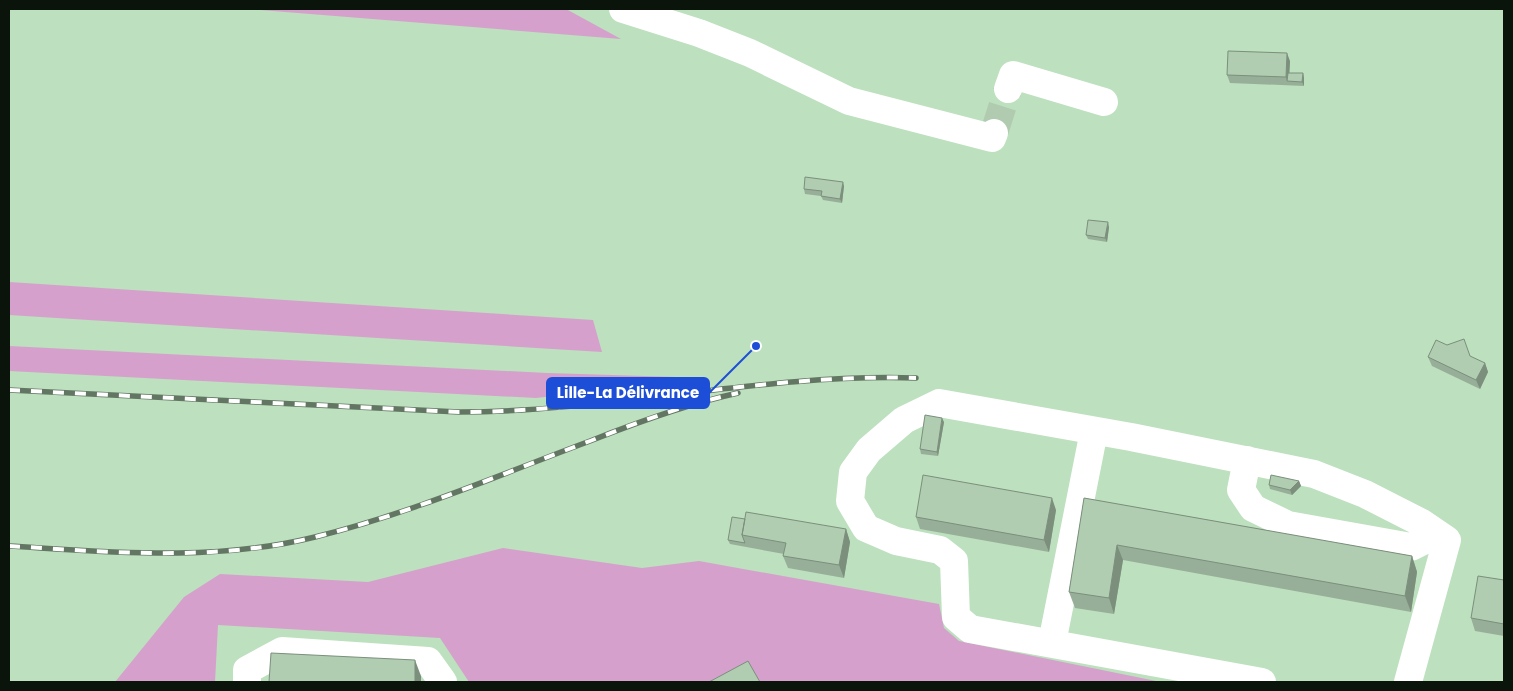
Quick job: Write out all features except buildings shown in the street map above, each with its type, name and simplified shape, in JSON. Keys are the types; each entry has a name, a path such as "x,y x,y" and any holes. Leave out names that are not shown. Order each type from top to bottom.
{"lane":[{"path":"624,9 699,33 750,53 849,101 992,138 994,133"},
{"path":"1008,89 1013,75 1104,102"},
{"path":"1262,682 970,629 956,617 954,561 940,550 896,540 866,528 850,501 853,472 869,450 904,420 939,403 1094,430 1314,474 1365,494 1447,540 1408,682"},
{"path":"1052,643 1094,430"},
{"path":"1247,460 1241,490 1253,508 1288,525 1411,547 1437,534"},
{"path":"247,682 247,670 282,651 428,661 443,682"}],"shaded area":[{"path":"9,9 1504,9 1504,682 9,682"},
{"path":"248,9 566,9 621,39"},
{"path":"9,282 593,320 602,352 9,315"},
{"path":"9,346 547,373 709,378 536,398 9,371"},
{"path":"503,548 642,568 699,561 939,604 944,628 959,641 1161,682 469,682 440,638 218,625 215,682 115,682 184,597 220,574 368,582"}],"tunnel":[{"path":"994,133 1008,89"}],"railway":[{"path":"9,390 459,412 573,406 802,381 916,378"},
{"path":"9,546 162,553 239,550 277,545 350,528 385,517 663,414 700,402 738,393"}],"place":[{"name":"Lille-La Délivrance","path":"756,346"}]}
